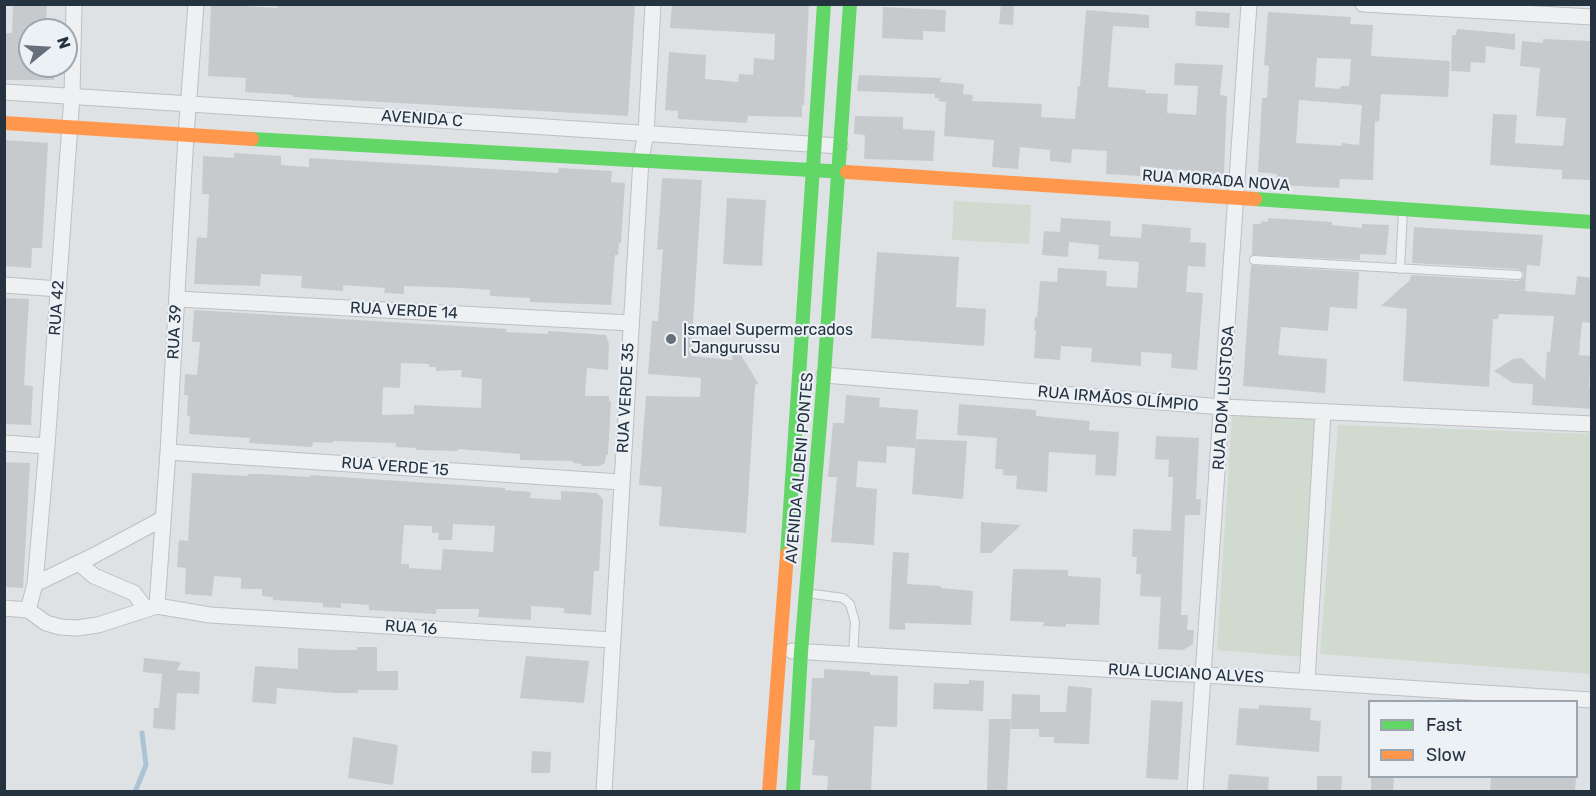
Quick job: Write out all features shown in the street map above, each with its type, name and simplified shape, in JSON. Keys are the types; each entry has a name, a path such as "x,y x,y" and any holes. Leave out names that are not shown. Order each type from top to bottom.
{"street":[{"name":"RUA 42","path":"28,610 35,584 47,446 72,96 75,4"},
{"name":"RUA 39","path":"151,608 168,452 186,135 196,4"},
{"name":"RUA VERDE 35","path":"604,792 641,159 646,133 653,4"},
{"name":"AVENIDA ALDENI PONTES","path":"769,792 824,4"},
{"name":"AVENIDA ALDENI PONTES","path":"793,792 801,652 824,375 850,4"},
{"name":"RUA DOM LUSTOSA","path":"1195,792 1250,4"},
{"path":"1363,4 1592,17"},
{"name":"AVENIDA C","path":"4,92 840,146"},
{"name":"AVENIDA C","path":"4,123 838,172"},
{"name":"RUA MORADA NOVA","path":"838,172 1592,222"},
{"path":"4,285 59,289"},
{"name":"RUA VERDE 14","path":"177,299 631,323"},
{"name":"RUA IRMÃOS OLÍMPIO","path":"824,375 1223,407 1592,424"},
{"path":"1307,681 1323,412"},
{"path":"4,443 47,446"},
{"name":"RUA VERDE 15","path":"168,452 621,482"},
{"path":"35,584 162,519"},
{"path":"79,563 94,576 134,593 151,608"},
{"path":"4,608 28,610 46,623 77,628 98,625 151,608"},
{"name":"RUA 16","path":"151,608 210,615 612,640"},
{"name":"RUA LUCIANO ALVES","path":"779,650 1592,700"}],"lane":[{"path":"1400,269 1403,210"},
{"path":"1254,261 1518,275"},
{"path":"806,593 843,598 850,604 855,622 853,655"}],"shaded area":[{"path":"954,201 1031,205 1029,244 952,240"},
{"path":"1232,414 1317,419 1301,657 1217,650"},
{"path":"1338,425 1591,434 1591,674 1320,654"}],"building":[{"path":"13,4 47,4 46,18 18,18 18,78 54,78 54,80 4,80 4,33 12,33"},
{"path":"211,4 277,8 277,4 635,4 628,116 293,97 293,95 245,92 246,78 208,76"},
{"path":"672,4 809,4 802,117 748,116 747,123 678,119 678,111 665,110 669,52 706,55 705,79 738,82 739,74 753,75 754,58 774,60 775,34 670,28"},
{"path":"1001,4 1014,4 1013,25 999,24"},
{"path":"883,7 946,10 945,32 923,31 923,40 882,38"},
{"path":"1086,10 1149,15 1149,28 1113,26 1108,87 1168,94 1167,113 1196,115 1198,86 1174,85 1175,63 1223,65 1220,95 1227,96 1224,175 1140,166 1140,176 1106,174 1107,151 1072,149 1071,163 1050,161 1050,150 1020,147 1018,169 992,167 994,140 944,136 946,102 939,101 939,98 935,98 935,94 857,91 859,75 941,78 940,82 964,84 963,94 973,95 972,101 1042,104 1041,117 1075,119"},
{"path":"1196,11 1230,13 1229,28 1195,25"},
{"path":"1268,12 1351,17 1350,24 1373,25 1371,56 1450,61 1448,97 1381,94 1379,122 1375,121 1373,180 1340,179 1339,188 1276,185 1277,174 1258,172 1262,98 1267,98 1269,66 1264,65","holes":["1317,58 1351,59 1349,86 1341,86 1340,89 1315,87","1299,100 1362,105 1359,145 1296,143"]},
{"path":"1457,29 1515,34 1515,50 1486,46 1485,63 1471,62 1470,72 1451,71 1452,35 1456,35"},
{"path":"1543,39 1592,41 1592,180 1562,179 1562,170 1490,165 1493,114 1517,115 1515,143 1563,146 1566,118 1536,116 1540,68 1520,66 1522,41 1543,43"},
{"path":"855,116 903,117 903,129 935,131 933,161 864,159 865,135 854,134"},
{"path":"4,140 48,143 42,248 32,248 31,268 4,266"},
{"path":"234,153 281,156 281,165 309,167 309,158 558,173 559,168 612,171 611,182 625,183 621,243 619,243 618,255 615,255 611,305 530,302 530,298 490,296 490,290 461,288 404,286 404,294 384,293 385,288 343,285 343,291 301,288 302,276 261,274 260,286 194,284 197,237 207,238 209,194 202,194 203,156 234,158"},
{"name":"Ismael Supermercados | Jangurussu","path":"662,178 702,180 691,356 732,360 733,342 758,383 755,385 746,533 659,526 662,487 639,485 646,396 700,397 701,378 648,374 652,321 658,321 663,249 657,250"},
{"path":"727,198 766,200 762,266 723,264"},
{"path":"1061,218 1111,221 1110,236 1141,238 1142,224 1191,228 1190,242 1206,243 1205,267 1188,266 1186,292 1203,293 1197,370 1171,368 1172,354 1141,352 1141,366 1091,362 1092,348 1061,346 1060,360 1034,358 1035,317 1037,317 1040,281 1057,282 1058,268 1107,271 1106,286 1137,288 1139,262 1098,259 1099,245 1069,242 1068,257 1042,255 1044,231 1060,232"},
{"path":"1268,218 1332,222 1332,225 1362,228 1362,224 1389,225 1386,255 1360,254 1360,260 1252,255 1253,224 1261,224 1261,221 1268,222"},
{"path":"1414,227 1543,235 1540,266 1527,265 1525,291 1575,295 1577,276 1592,278 1592,323 1582,322 1579,355 1591,356 1589,387 1592,387 1592,409 1532,405 1533,384 1513,383 1494,371 1513,359 1522,358 1545,380 1547,352 1550,352 1554,316 1499,314 1498,319 1493,319 1489,387 1403,381 1407,309 1381,306 1410,280 1411,275 1518,281 1524,276 1523,272 1518,269 1412,263"},
{"path":"877,252 959,257 956,307 986,309 984,346 871,338"},
{"path":"1251,265 1359,272 1357,309 1330,307 1328,331 1281,327 1278,355 1327,359 1325,393 1243,386"},
{"path":"4,298 29,299 24,385 33,386 31,425 4,424"},
{"path":"194,310 507,329 506,332 548,334 548,331 606,335 609,344 608,370 587,368 585,396 609,396 609,401 611,401 608,455 606,455 605,463 599,466 581,466 582,464 573,463 573,461 520,460 520,454 458,449 458,451 416,450 416,448 396,447 396,443 333,441 333,443 313,442 312,447 249,443 250,438 189,434 188,395 184,395 185,374 197,375 200,342 192,342","holes":["401,363 429,364 429,367 436,367 436,371 462,370 461,377 482,379 481,408 414,405 414,414 382,415 383,387 400,388"]},
{"path":"846,395 880,398 879,407 918,410 915,448 887,446 886,463 858,461 856,487 877,489 874,545 831,542 837,477 828,477 833,423 844,423"},
{"path":"959,404 1036,410 1036,416 1090,421 1089,430 1119,432 1116,476 1095,475 1096,455 1049,452 1047,492 1016,489 1017,476 1003,475 1003,469 995,469 997,438 957,435"},
{"path":"1156,436 1199,438 1196,499 1201,499 1200,515 1185,515 1181,615 1188,615 1187,630 1194,630 1193,644 1183,650 1158,649 1161,597 1140,596 1141,574 1136,574 1137,557 1132,557 1133,529 1171,531 1173,477 1168,477 1169,460 1155,459"},
{"path":"916,439 967,441 963,499 912,494"},
{"path":"4,462 30,463 23,588 4,587"},
{"path":"192,473 248,476 248,474 260,474 310,477 310,475 505,488 505,490 531,492 530,498 561,500 561,491 597,493 603,499 599,571 594,571 591,615 564,613 564,608 531,606 531,620 478,617 479,609 436,609 436,614 369,610 369,605 341,603 341,608 323,607 323,603 273,600 273,597 262,596 262,589 241,589 241,578 214,576 212,596 185,594 186,568 177,567 179,540 188,541","holes":["453,524 495,526 493,552 443,549 441,570 409,568 409,564 401,564 404,525 432,526 432,533 439,533 438,540 452,540"]},
{"path":"981,522 1021,525 991,553 980,553"},
{"path":"893,552 909,553 907,584 973,591 971,625 905,623 905,630 889,629"},
{"path":"1013,569 1068,570 1068,576 1101,578 1099,625 1043,626 1044,622 1010,621"},
{"path":"357,647 377,647 377,671 398,671 398,690 358,690 358,693 337,693 277,688 276,704 252,702 255,666 298,669 298,648 357,650"},
{"path":"526,656 589,661 584,703 520,698"},
{"path":"144,658 181,662 177,670 200,672 199,694 177,693 175,730 153,728 154,708 159,708 162,674 143,672"},
{"path":"824,669 898,676 897,727 874,726 871,792 827,792 828,776 812,775 815,740 809,740 812,678 824,678"},
{"path":"969,680 984,681 983,711 933,709 934,683 969,684"},
{"path":"1068,686 1092,688 1089,744 1054,743 1054,737 1039,737 1039,729 1011,729 1012,694 1040,695 1040,712 1066,712"},
{"path":"1151,700 1183,702 1178,780 1146,778"},
{"path":"1259,705 1311,708 1310,720 1321,721 1319,752 1236,745 1239,708 1259,709"},
{"path":"989,719 1011,719 1007,792 987,792"},
{"path":"353,737 398,745 393,785 348,778"},
{"path":"532,751 551,752 550,773 531,773"},
{"path":"1229,774 1269,777 1268,792 1227,792"},
{"path":"1317,776 1342,776 1341,792 1317,792"},
{"path":"1371,778 1394,778 1393,792 1371,792"},
{"path":"1491,778 1576,778 1575,792 1490,792"}],"waterway":[{"path":"135,792 146,765 142,733"}],"traffic: fast":[{"path":"787,554 824,4"},
{"path":"793,792 801,652 824,375 850,4"},
{"path":"252,139 847,172"},
{"path":"1255,199 1592,222"}],"traffic: slow":[{"path":"4,123 252,139"},
{"path":"847,172 1255,199"},
{"path":"769,792 787,554"}],"place":[{"name":"Ismael Supermercados | Jangurussu","path":"671,339"}]}
